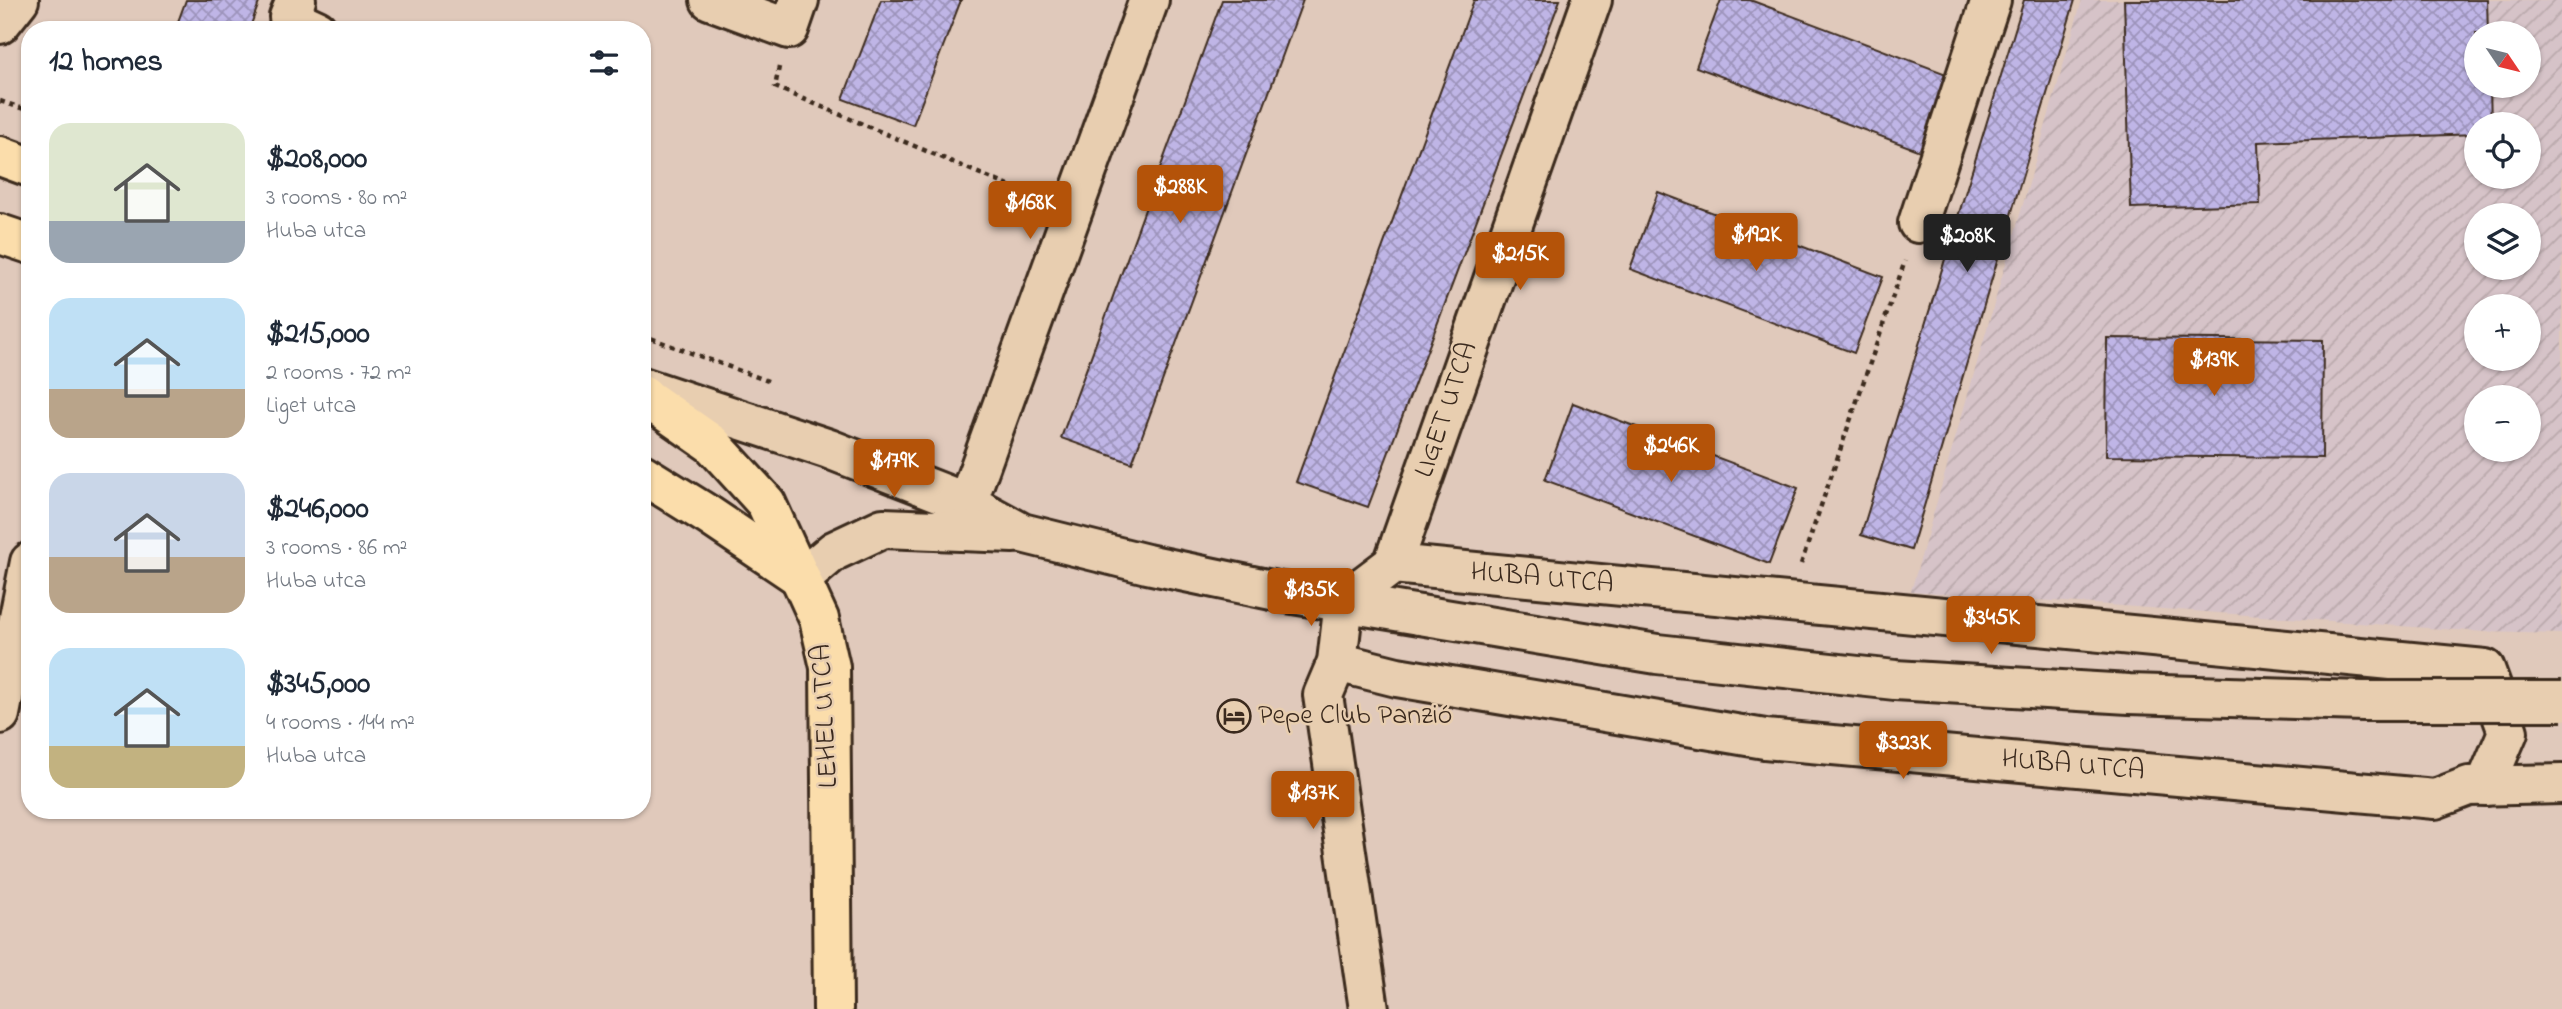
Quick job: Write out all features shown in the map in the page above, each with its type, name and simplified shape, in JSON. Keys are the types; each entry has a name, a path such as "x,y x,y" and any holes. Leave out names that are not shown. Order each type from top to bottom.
{"main road":[{"path":"0,156 21,164"},
{"path":"0,234 21,241"},
{"path":"651,401 712,444 743,475 766,503 801,579"},
{"path":"651,480 801,579"},
{"name":"LEHEL UTCA","path":"801,579 819,619 830,667 833,1009"}],"street":[{"path":"0,24 19,0"},
{"path":"296,0 289,18 296,21"},
{"path":"710,0 794,14"},
{"path":"967,503 1149,0"},
{"name":"LIGET UTCA","path":"1393,564 1592,0"},
{"path":"1918,223 1991,0"},
{"path":"651,390 829,449 967,503 1022,533"},
{"path":"801,579 834,551 883,528 1022,533 1147,564 1281,592 1657,654 1895,680 2129,694 2363,701 2562,701"},
{"path":"1368,1009 1323,695 1336,662 1344,601 1393,564"},
{"name":"HUBA UTCA","path":"1393,564 2485,669 2508,732 2477,786"},
{"path":"0,714 21,608"},
{"name":"HUBA UTCA","path":"1336,662 1397,677 1765,739 2435,799 2477,786 2562,783"}],"path":[{"path":"794,14 775,87 1072,212"},
{"path":"0,101 21,108"},
{"path":"1799,569 1918,223"},
{"path":"651,338 772,383"}],"shaded area":[{"path":"2082,0 2562,0 2562,634 2484,632 1911,591"}],"building":[{"path":"186,0 260,0 252,21 178,21"},
{"path":"881,0 961,0 913,125 843,99"},
{"path":"1222,0 1303,0 1132,463 1061,438"},
{"path":"1474,0 1560,0 1368,507 1296,482"},
{"path":"1721,0 1750,0 1949,75 1920,151 1696,67"},
{"path":"2024,0 2075,0 1911,550 1861,535"},
{"path":"2124,0 2487,0 2488,21 2464,21 2464,98 2490,98 2491,112 2464,112 2464,134 2258,142 2260,204 2131,208"},
{"path":"1658,192 1883,277 1854,353 1630,269"},
{"path":"2107,338 2323,340 2322,458 2106,456"},
{"path":"1573,403 1798,488 1769,564 1545,480"}],"place":[{"name":"Pepe Club Panzió","path":"1234,716"}]}
